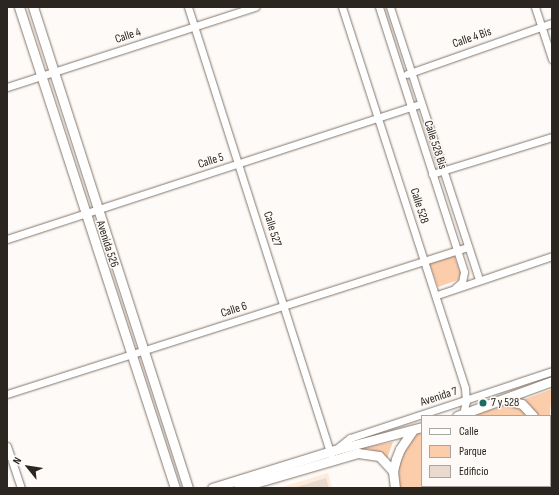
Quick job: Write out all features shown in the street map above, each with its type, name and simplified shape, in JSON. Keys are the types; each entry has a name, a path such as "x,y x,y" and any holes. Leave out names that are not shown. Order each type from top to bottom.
{"main road":[{"name":"Avenida 526","path":"19,7 85,215 175,488"},
{"name":"Avenida 526","path":"33,7 188,488"},
{"name":"Avenida 7","path":"460,415 506,400 552,381"},
{"path":"506,400 522,404 533,415"},
{"name":"Avenida 7","path":"212,488 418,428"},
{"path":"395,488 393,471 400,449 418,428"},
{"name":"Avenida 7","path":"238,488 332,453 373,454 385,460 393,471"}],"street":[{"name":"Calle 527","path":"188,7 332,453"},
{"name":"Calle 4","path":"7,87 256,7"},
{"name":"Calle 528","path":"342,7 437,295 466,401 460,415"},
{"name":"Calle 528 Bis","path":"379,7 464,272 462,282 455,288"},
{"name":"Calle 528 Bis","path":"390,7 479,279"},
{"path":"535,7 552,59"},
{"name":"Calle 4 Bis","path":"402,78 410,71 552,23"},
{"name":"Calle 5","path":"7,239 85,215 421,104"},
{"path":"432,174 443,172 552,137"},
{"name":"Calle 6","path":"7,394 457,251 468,246"},
{"path":"437,295 479,279 552,256"},
{"name":"Avenida 7","path":"422,415 552,372"},
{"name":"Avenida 7","path":"332,453 350,438 421,415"},
{"path":"7,446 20,488"}],"shaded area":[{"path":"328,473 332,488 279,488"}],"green space":[{"path":"453,253 461,274 458,280 438,287 429,262"},
{"path":"552,389 550,415 536,415 530,405 520,401"},
{"path":"508,404 524,411 527,415 475,415"},
{"path":"421,432 421,487 444,487 400,488 398,467 402,450 413,435"},
{"path":"393,442 387,459 378,452 368,449 342,452"}],"building":[{"path":"326,478 329,488 297,487"}],"place":[{"name":"7 y 528","path":"483,403"}]}
